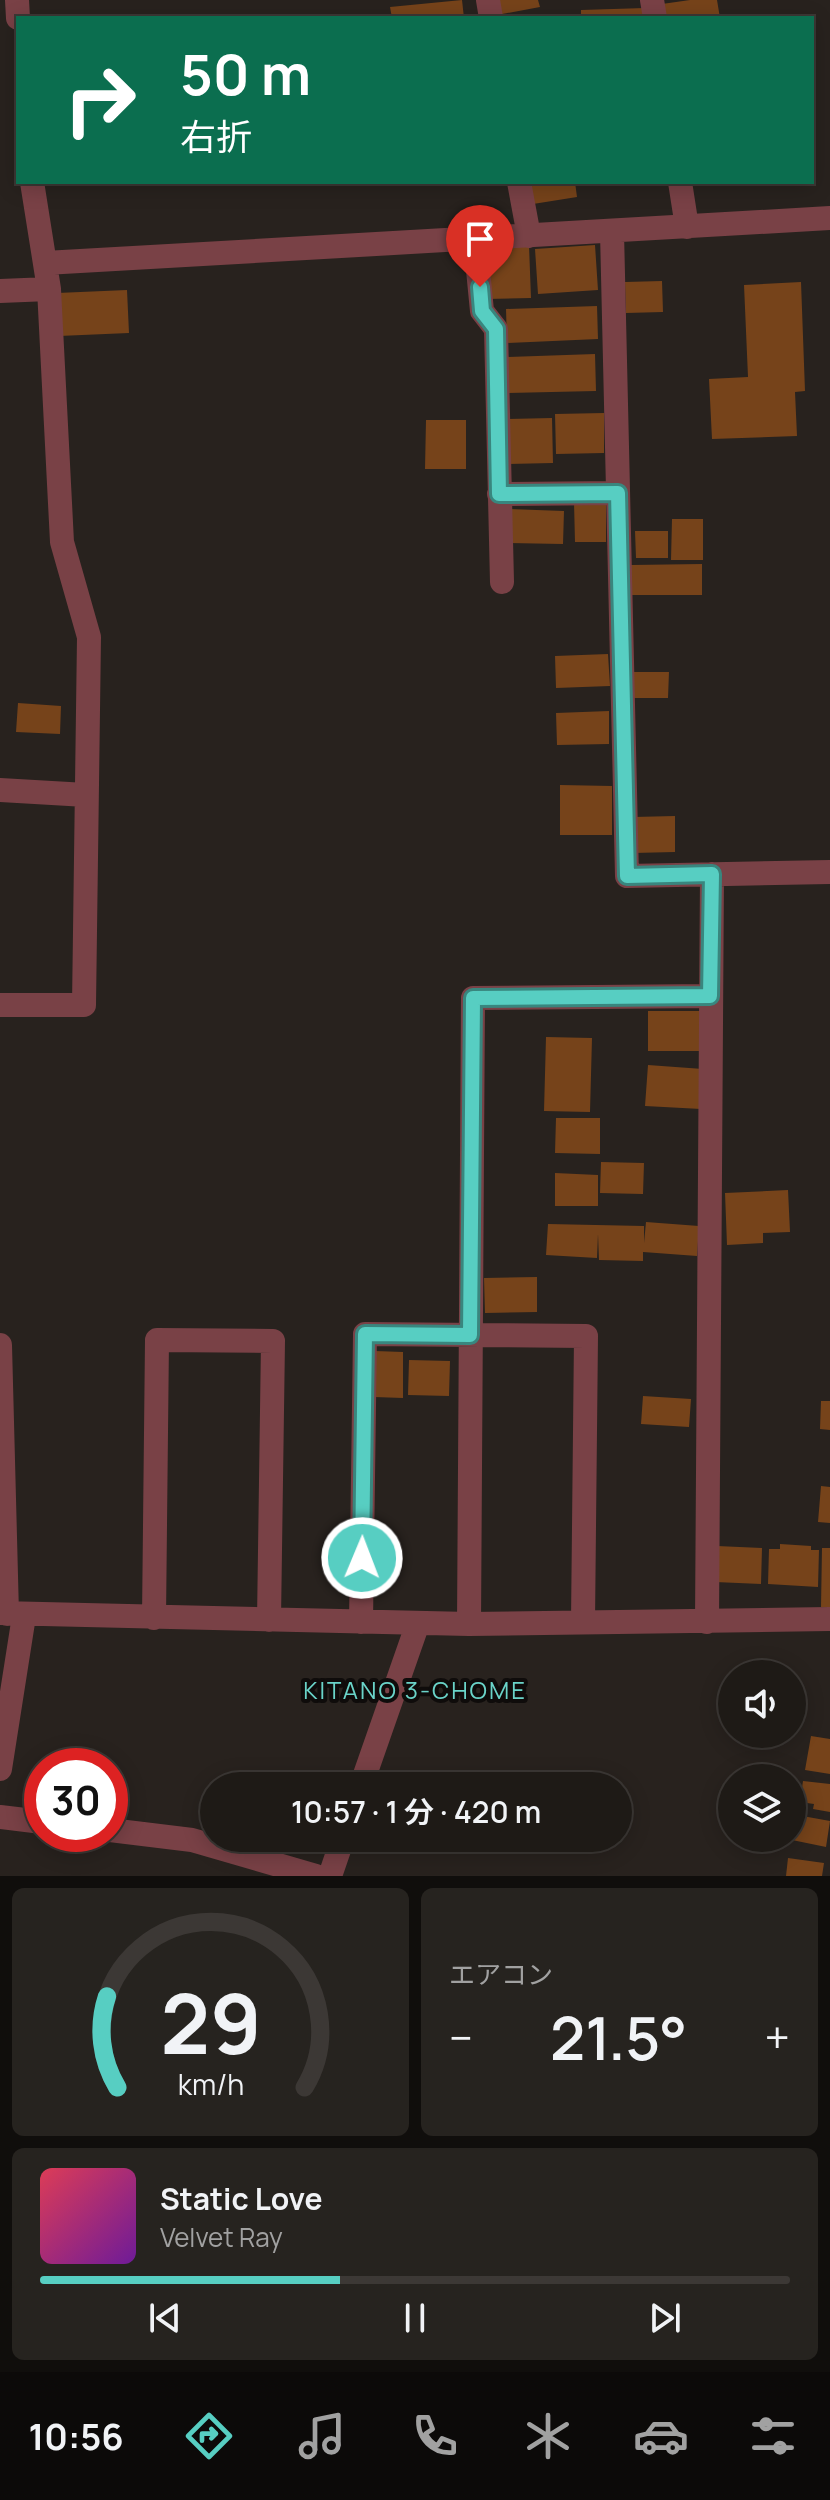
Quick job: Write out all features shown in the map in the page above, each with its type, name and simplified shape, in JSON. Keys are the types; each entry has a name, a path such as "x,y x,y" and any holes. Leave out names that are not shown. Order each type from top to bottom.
{"street":[{"path":"0,1005 84,1005 89,637 62,542 49,289 32,184"},
{"path":"519,184 529,236"},
{"path":"680,184 687,227"},
{"path":"45,263 830,218"},
{"path":"612,232 627,876 830,872"},
{"path":"475,239 482,311 496,329 502,582"},
{"path":"0,291 49,289"},
{"path":"499,494 618,493"},
{"path":"0,790 86,795"},
{"path":"707,1622 712,874"},
{"path":"469,1624 473,998 710,996"},
{"path":"361,1622 365,1334 586,1336 583,1622"},
{"path":"154,1618 157,1340 273,1341 269,1620"},
{"path":"0,1345 1,1484 10,1614 0,1769"},
{"path":"10,1614 469,1624 830,1619"},
{"path":"366,1772 418,1623"},
{"path":"0,1817 24,1820"},
{"path":"128,1832 192,1840 316,1876"},
{"path":"330,1876 338,1852"}],"building":[{"path":"462,0 464,16 392,16 390,7"},
{"path":"499,0 538,0 540,7 502,14"},
{"path":"717,0 720,16 664,16 662,4"},
{"path":"645,8 645,16 581,16 581,10"},
{"path":"530,184 575,184 577,197 533,204"},
{"path":"529,245 531,298 486,299 483,247"},
{"path":"595,245 598,290 538,294 535,249"},
{"path":"662,281 663,312 626,313 625,282"},
{"path":"801,282 805,391 795,392 797,436 712,439 709,379 748,377 744,285"},
{"path":"127,290 129,333 59,336 57,293"},
{"path":"597,306 598,339 507,343 506,309"},
{"path":"595,354 596,391 506,393 505,357"},
{"path":"604,413 604,453 556,454 555,414"},
{"path":"552,418 553,463 508,464 507,419"},
{"path":"426,420 466,420 466,469 425,469"},
{"path":"606,501 606,542 575,542 574,502"},
{"path":"509,509 564,511 563,544 508,543"},
{"path":"672,519 703,519 703,560 671,560"},
{"path":"635,531 668,531 668,558 636,558"},
{"path":"702,564 702,595 631,595 631,565"},
{"path":"608,654 610,686 556,688 555,656"},
{"path":"634,672 669,672 668,698 634,698"},
{"path":"18,703 61,706 60,734 16,732"},
{"path":"609,711 609,744 557,745 556,713"},
{"path":"560,785 612,786 612,835 560,835"},
{"path":"675,816 675,852 633,853 633,817"},
{"path":"648,1011 700,1011 700,1051 648,1051"},
{"path":"546,1037 592,1038 590,1112 544,1111"},
{"path":"648,1065 703,1069 701,1109 645,1106"},
{"path":"556,1118 600,1118 600,1154 555,1153"},
{"path":"601,1162 644,1163 643,1194 600,1193"},
{"path":"555,1173 598,1175 598,1206 555,1206"},
{"path":"788,1190 790,1232 763,1233 763,1243 727,1245 725,1193"},
{"path":"646,1222 699,1226 697,1256 643,1252 643,1261 599,1260 598,1234 597,1258 546,1255 548,1224 644,1226 644,1243"},
{"path":"537,1277 537,1312 485,1313 484,1278"},
{"path":"375,1351 403,1352 403,1398 374,1397"},
{"path":"409,1360 450,1361 449,1396 408,1395"},
{"path":"643,1396 691,1399 689,1427 641,1424"},
{"path":"821,1401 830,1401 830,1430 820,1429"},
{"path":"821,1486 830,1487 830,1523 818,1522"},
{"path":"780,1544 811,1546 811,1550 819,1550 818,1587 768,1584 769,1549 780,1549"},
{"path":"717,1546 762,1548 761,1584 715,1582"},
{"path":"822,1548 830,1548 830,1607 821,1607"},
{"path":"811,1736 830,1739 830,1774 806,1770"},
{"path":"806,1781 830,1784 830,1812 813,1809 814,1804 806,1803"},
{"path":"806,1817 830,1821 826,1847 806,1843"},
{"path":"788,1858 824,1863 822,1876 786,1876"}],"district":[{"name":"KITANO 3-CHOME","path":"415,1689"}],"route":[{"path":"362,1558 365,1334 470,1335 473,998 710,996 712,874 627,876 618,493 499,494 496,329 482,311 480,287"}]}
